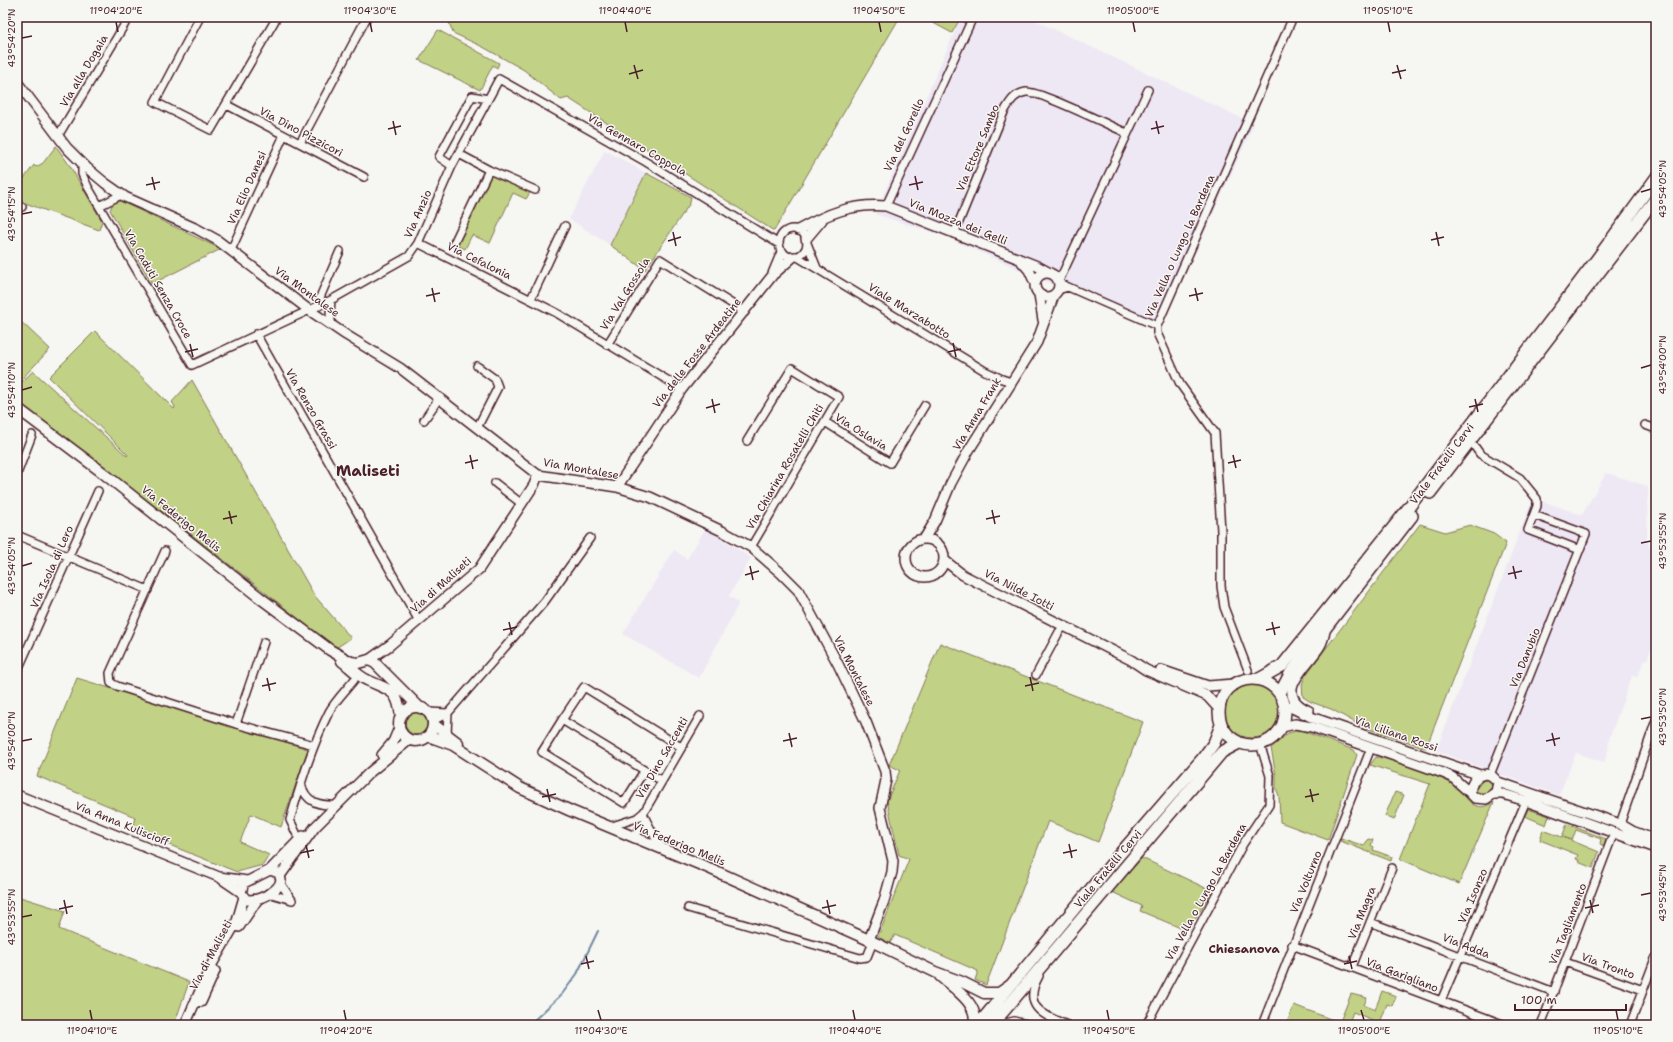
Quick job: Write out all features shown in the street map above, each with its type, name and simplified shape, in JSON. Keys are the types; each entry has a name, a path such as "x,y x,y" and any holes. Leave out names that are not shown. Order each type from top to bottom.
{"main road":[{"name":"Viale Fratelli Cervi","path":"1234,684 1243,679 1259,679 1282,666 1400,519 1597,260 1656,178"},
{"name":"Viale Fratelli Cervi","path":"1280,693 1290,674 1656,198"},
{"name":"Via Federigo Melis","path":"17,408 102,472 259,597 330,650 351,662 370,662 447,734 468,750 484,765"},
{"name":"Via Federigo Melis","path":"330,650 358,678 395,694 398,699 401,716 400,728"},
{"path":"358,678 360,668 370,662"},
{"path":"1234,684 1222,696 1218,708 1221,726 1228,736 1239,743 1253,745 1260,744 1273,738 1282,727 1285,716 1284,704 1280,693 1271,684 1259,679"},
{"path":"400,728 405,737 409,740 419,741 428,736 429,716 409,708 401,716"},
{"name":"Viale Fratelli Cervi","path":"978,1025 1119,855 1203,758 1214,743 1221,726"},
{"name":"Via Federigo Melis","path":"428,736 453,745 520,788 607,827 710,869 871,941"},
{"name":"Viale Fratelli Cervi","path":"992,1025 1222,752 1239,743"},
{"path":"871,941 935,972 962,982 984,993 999,993 1014,983"},
{"path":"935,972 964,997 971,1006 975,1014 974,1025"}],"street":[{"name":"Via alla Dogaia","path":"58,136 129,17"},
{"path":"200,17 155,102 212,130 277,17"},
{"path":"300,143 367,17"},
{"name":"Via del Gorello","path":"886,206 894,185 974,17"},
{"name":"Via Vella o Lungo la Bardena","path":"1248,670 1224,607 1220,586 1221,531 1215,433 1180,384 1157,333 1157,326 1293,17"},
{"name":"Via Anzio","path":"309,310 331,300 409,256 418,243 458,154 499,79"},
{"name":"Via Gennaro Coppola","path":"499,79 646,162 761,233 781,248"},
{"name":"Via Montalese","path":"17,82 58,136 82,164 121,194 197,229 231,250 309,310 400,368 440,397 477,428 538,475 617,487 650,497 722,531 751,547 798,590 854,697 885,771 886,780 880,808 893,861 892,872 871,941"},
{"path":"1039,294 1047,297 1057,282 1148,90"},
{"name":"Via Ettore Sambo","path":"954,234 1004,112 1013,98 1018,94 1035,92 1127,133"},
{"path":"452,166 440,157 472,96 488,99"},
{"name":"Via Dino Pizzicori","path":"227,105 364,177"},
{"name":"Via Elio Danesi","path":"231,250 284,135"},
{"path":"458,154 489,170 535,190"},
{"name":"Via Caduti Senza Croce","path":"82,164 83,178 192,365 309,310"},
{"path":"454,243 489,170"},
{"path":"99,206 121,194"},
{"path":"824,218 806,241 802,253 794,256 781,248 781,236 788,230 798,230 824,218 851,207 869,204 886,206"},
{"name":"Via Mozza dei Gelli","path":"886,206 1021,261 1057,282"},
{"path":"531,299 566,226"},
{"path":"798,230 802,233 817,268"},
{"name":"Via Gennaro Coppola","path":"761,233 781,236"},
{"name":"Via Cefalonia","path":"418,243 531,299 682,389"},
{"name":"Via delle Fosse Ardeatine","path":"772,276 781,248"},
{"path":"319,306 321,295 340,251"},
{"name":"Via delle Fosse Ardeatine","path":"617,487 682,389 745,312 772,276 794,256"},
{"name":"Viale Marzabotto","path":"794,256 817,268 985,371 1011,382"},
{"name":"Via Val Gossola","path":"607,345 660,259 745,312"},
{"path":"1021,261 1029,270 1036,283 1042,274 1068,288 1157,326"},
{"name":"Via Anna Frank","path":"924,539 934,522 951,483 1011,382 1037,342 1057,282"},
{"name":"Via Anna Frank","path":"1036,283 1044,321"},
{"path":"331,300 330,314 332,326"},
{"name":"Via Renzo Grassi","path":"256,334 419,620"},
{"path":"477,366 495,379 498,387 477,428"},
{"name":"Via Chiarina Rosatelli Chiti","path":"747,441 792,368 839,397 751,547"},
{"path":"424,420 440,397"},
{"name":"Via Oslavia","path":"825,422 890,463 925,406"},
{"path":"1645,425 1656,429"},
{"path":"17,474 21,457 32,435"},
{"path":"1475,447 1480,454 1520,478 1537,499 1534,515 1528,530 1580,550"},
{"name":"Via di Maliseti","path":"370,662 479,569 522,504 538,475"},
{"path":"495,483 522,504"},
{"name":"Via Isola di Lero","path":"17,672 98,491"},
{"name":"Via Danubio","path":"1490,774 1586,534 1534,515"},
{"path":"934,522 937,543"},
{"path":"17,535 148,590"},
{"path":"447,734 448,713 545,601 590,538"},
{"path":"924,539 937,543 941,547 944,560 939,571 928,577 915,575 907,566 905,560 908,548 918,540 924,539"},
{"path":"165,551 110,673 111,683 236,724 314,745"},
{"path":"944,560 963,575"},
{"path":"939,571 963,575"},
{"name":"Via Nilde Iotti","path":"963,575 1131,660"},
{"path":"1036,675 1064,626"},
{"path":"1325,629 1320,646 1294,680 1292,692 1298,704 1303,708 1330,719 1347,730"},
{"path":"236,724 264,642"},
{"path":"1131,660 1208,686 1234,684"},
{"path":"1131,660 1146,670 1207,696 1218,708"},
{"path":"299,839 290,820 314,745 330,710 358,678"},
{"path":"644,771 624,803 542,752 584,687 681,747"},
{"name":"Via Liliana Rossi","path":"1284,704 1304,714 1347,730 1480,775 1490,774 1498,782 1618,828 1656,848"},
{"path":"429,716 448,713"},
{"name":"Via Dino Saccenti","path":"607,827 637,818 644,812 700,716"},
{"path":"562,720 662,781"},
{"name":"Via Tagliamento","path":"1541,1025 1611,840 1618,828 1656,720"},
{"name":"Via Liliana Rossi","path":"1282,727 1302,724 1443,772 1452,777 1470,792 1472,796 1479,800 1486,799 1494,794 1503,794 1632,831 1656,840"},
{"name":"Via di Maliseti","path":"185,1025 211,966 237,921 247,881 270,870 299,839 316,827 338,805 369,773 393,742 400,728"},
{"name":"Via di Maliseti","path":"369,773 409,740"},
{"name":"Via Vella o Lungo la Bardena","path":"1146,1025 1243,844 1269,805 1270,776 1260,744"},
{"name":"Via Volturno","path":"1262,1025 1292,945 1371,748"},
{"path":"1470,792 1472,784 1480,775"},
{"path":"1494,794 1498,788 1498,782"},
{"path":"301,783 303,791 310,800 316,803 338,805"},
{"name":"Via Anna Kuliscioff","path":"17,795 219,876"},
{"name":"Via Isonzo","path":"1441,1001 1526,801"},
{"name":"Via Dino Saccenti","path":"644,812 654,837 666,851"},
{"path":"633,838 637,818"},
{"path":"633,838 646,820"},
{"name":"Via di Maliseti","path":"191,1025 216,969 243,921 258,899 276,890 280,880 316,827"},
{"name":"Via Magra","path":"1352,967 1392,868"},
{"path":"268,893 292,900 275,870 270,870"},
{"path":"219,876 247,881"},
{"path":"219,876 247,900 258,899"},
{"path":"688,908 860,958 867,956 871,941"},
{"name":"Via Adda","path":"1370,922 1554,992"},
{"name":"Via Garigliano","path":"1292,945 1505,1025"},
{"path":"1630,1025 1656,956"},
{"name":"Via Tronto","path":"1565,962 1643,990"},
{"path":"1043,965 1034,985 1034,1003 1040,1013 1067,1025"},
{"path":"998,1025 1014,1021 1030,1025"}],"shaded area":[{"path":"961,17 1028,17 1254,124 1159,332 946,237 875,214"},
{"path":"605,150 646,173 610,245 569,219"},
{"path":"1606,473 1648,486 1647,540 1650,548 1656,550 1656,651 1651,649 1637,677 1632,676 1609,739 1608,751 1604,762 1576,753 1559,795 1436,751 1533,498 1582,515"},
{"path":"706,528 751,558 729,596 738,602 737,607 699,678 623,634 674,550 687,559"}],"green space":[{"path":"447,17 900,17 774,231 568,98 561,100 524,70 483,47 453,33"},
{"path":"922,17 961,17 952,33"},
{"path":"438,30 499,63 497,68 493,65 480,90 419,60"},
{"path":"56,146 70,166 102,221 99,230 17,200 17,188 34,165 36,167 43,163"},
{"path":"646,173 691,197 690,203 645,270 610,245"},
{"path":"490,174 531,191 526,199 513,193 490,243 472,235 465,249 456,245"},
{"path":"120,201 221,249 152,284 110,210 113,203"},
{"path":"17,318 50,349 17,384"},
{"path":"95,331 174,409 175,407 172,402 192,380 314,595 351,638 336,648 115,475 17,403 17,387 33,371 127,456 128,455 49,377"},
{"path":"1420,524 1445,532 1470,525 1494,534 1506,543 1426,748 1363,727 1331,709 1311,702 1303,697 1302,685 1305,676"},
{"path":"940,643 1143,722 1098,842 1048,821 986,985 975,980 978,971 895,935 890,943 878,937 909,859 899,855 887,801 900,770 889,765"},
{"path":"77,678 308,749 281,827 251,814 240,842 269,855 263,865 237,872 132,830 135,817 37,776"},
{"path":"1247,684 1257,684 1267,688 1275,696 1279,706 1279,716 1275,726 1267,734 1257,738 1247,738 1237,734 1229,726 1225,716 1225,706 1229,696 1237,688"},
{"path":"417,711 426,714 429,723 426,732 417,735 408,732 405,723 408,714"},
{"path":"1300,730 1354,750 1357,755 1328,840 1280,822 1279,796 1276,788 1276,775 1271,748 1288,733"},
{"path":"1376,757 1405,765 1451,783 1460,789 1474,805 1480,807 1494,802 1459,884 1400,859 1430,784 1370,765"},
{"path":"1483,780 1492,782 1492,787 1486,793 1480,794 1476,789"},
{"path":"1395,792 1404,795 1394,820 1385,816"},
{"path":"1528,809 1549,816 1546,825 1525,816"},
{"path":"1567,824 1606,839 1604,846 1600,844 1601,839 1576,830 1572,840 1563,837 1599,852 1593,868 1578,862 1579,860 1576,859 1578,855 1540,840 1543,830 1562,837"},
{"path":"1341,838 1364,846 1368,839 1373,840 1371,845 1374,847 1373,850 1392,857 1391,861 1340,841"},
{"path":"1142,858 1212,891 1189,929 1183,929 1140,911 1142,906 1112,892"},
{"path":"17,896 65,911 59,929 189,982 174,1025 17,1025"},
{"path":"1382,991 1396,996 1392,1006 1387,1004 1380,1023 1353,1012 1348,1025 1344,1025 1341,1019 1351,994 1367,998 1364,1005 1375,1010"},
{"path":"1294,1005 1333,1020 1335,1025 1326,1025 1326,1023 1323,1022 1322,1025 1286,1025"}],"waterway":[{"path":"529,1025 562,994 577,974 598,931"}],"district":[{"name":"Maliseti","path":"368,471"},
{"name":"Chiesanova","path":"1244,949"}]}
